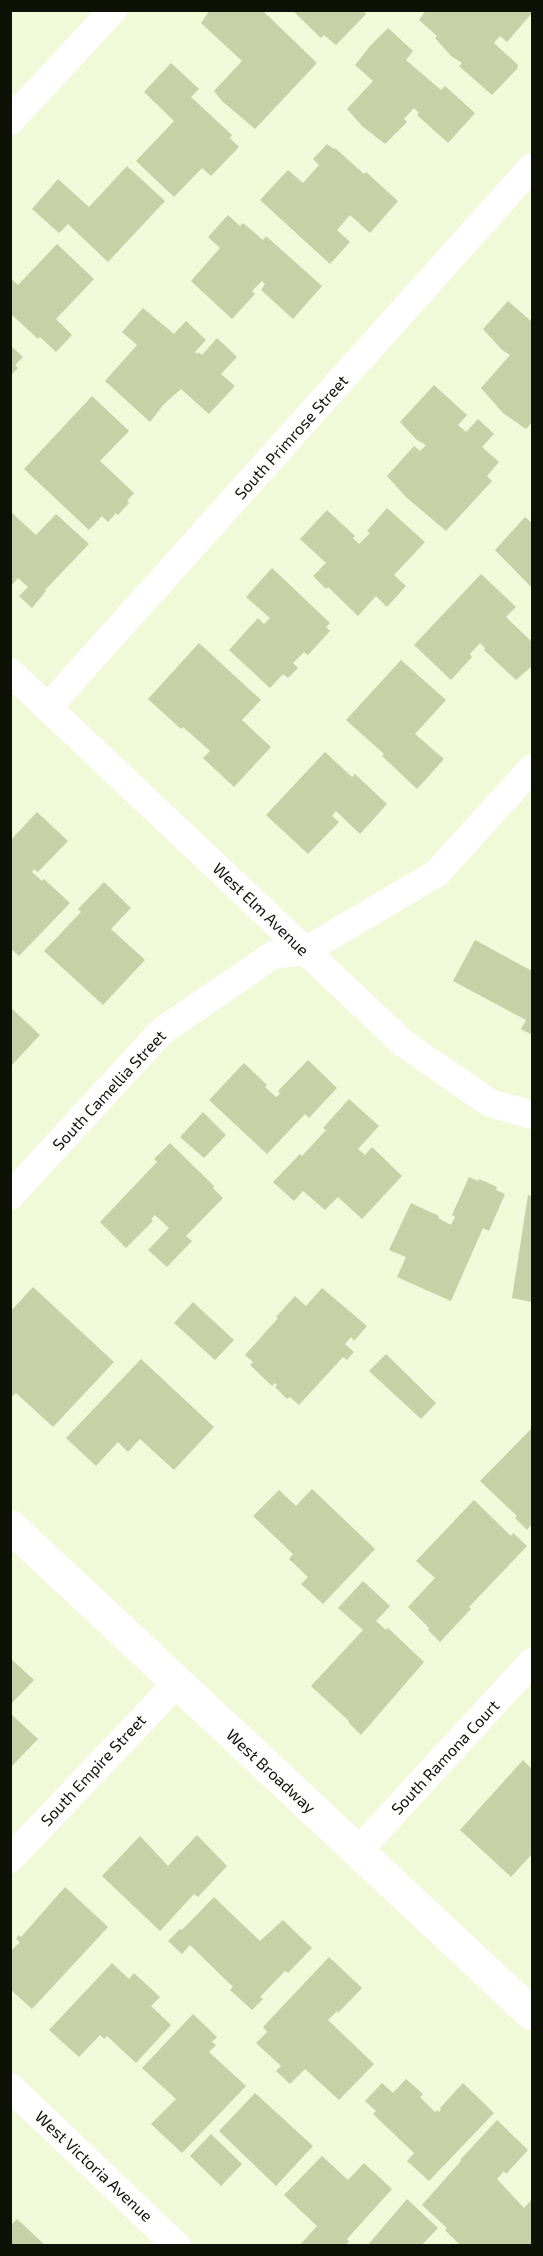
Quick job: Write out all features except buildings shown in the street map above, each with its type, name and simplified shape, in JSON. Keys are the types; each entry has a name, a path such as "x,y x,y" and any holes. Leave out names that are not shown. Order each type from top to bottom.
{"main road":[{"name":"West Broadway","path":"10,1526 532,2014"}],"street":[{"path":"10,121 112,10"},
{"name":"South Primrose Street","path":"49,706 532,167"},
{"name":"West Elm Avenue","path":"10,672 49,706 403,1043 490,1103 532,1115"},
{"name":"South Camellia Street","path":"10,1196 162,1031 273,955 305,951 437,873 532,768"},
{"name":"South Ramona Court","path":"358,1851 532,1662"},
{"name":"South Empire Street","path":"10,1859 177,1683"},
{"name":"West Victoria Avenue","path":"10,2087 177,2246"}]}
